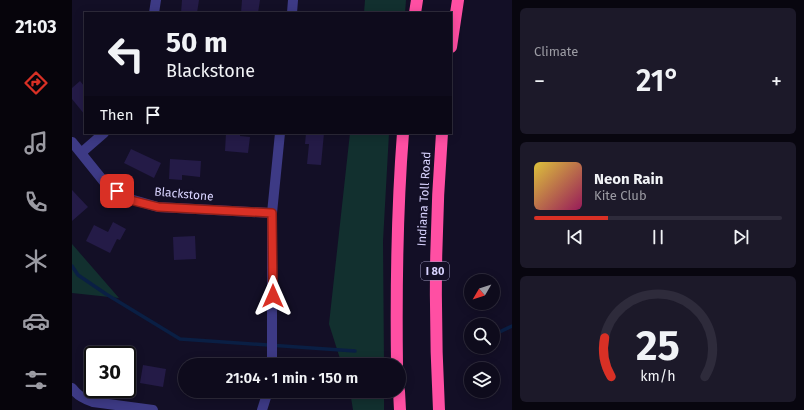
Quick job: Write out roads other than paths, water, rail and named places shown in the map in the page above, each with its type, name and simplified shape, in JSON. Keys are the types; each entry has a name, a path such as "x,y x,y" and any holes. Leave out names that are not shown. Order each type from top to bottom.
{"highway":[{"path":"415,12 417,0"},
{"path":"452,40 458,0"},
{"name":"Indiana Toll Road","path":"397,358 396,282 403,134"},
{"name":"Indiana Toll Road","path":"439,410 436,360 435,278 442,134"},
{"path":"399,398 400,410"}],"street":[{"path":"154,12 156,0"},
{"path":"292,12 293,0"},
{"path":"81,153 103,134"},
{"path":"273,358 272,213 280,134"},
{"name":"Blackstone","path":"72,142 105,183 130,200 158,207 272,213"},
{"path":"72,388 80,396 93,402 153,410"},
{"path":"262,410 266,398"}],"waterway":[{"path":"72,266 78,275 106,294 180,339 355,351"},
{"path":"500,332 512,326"}]}
